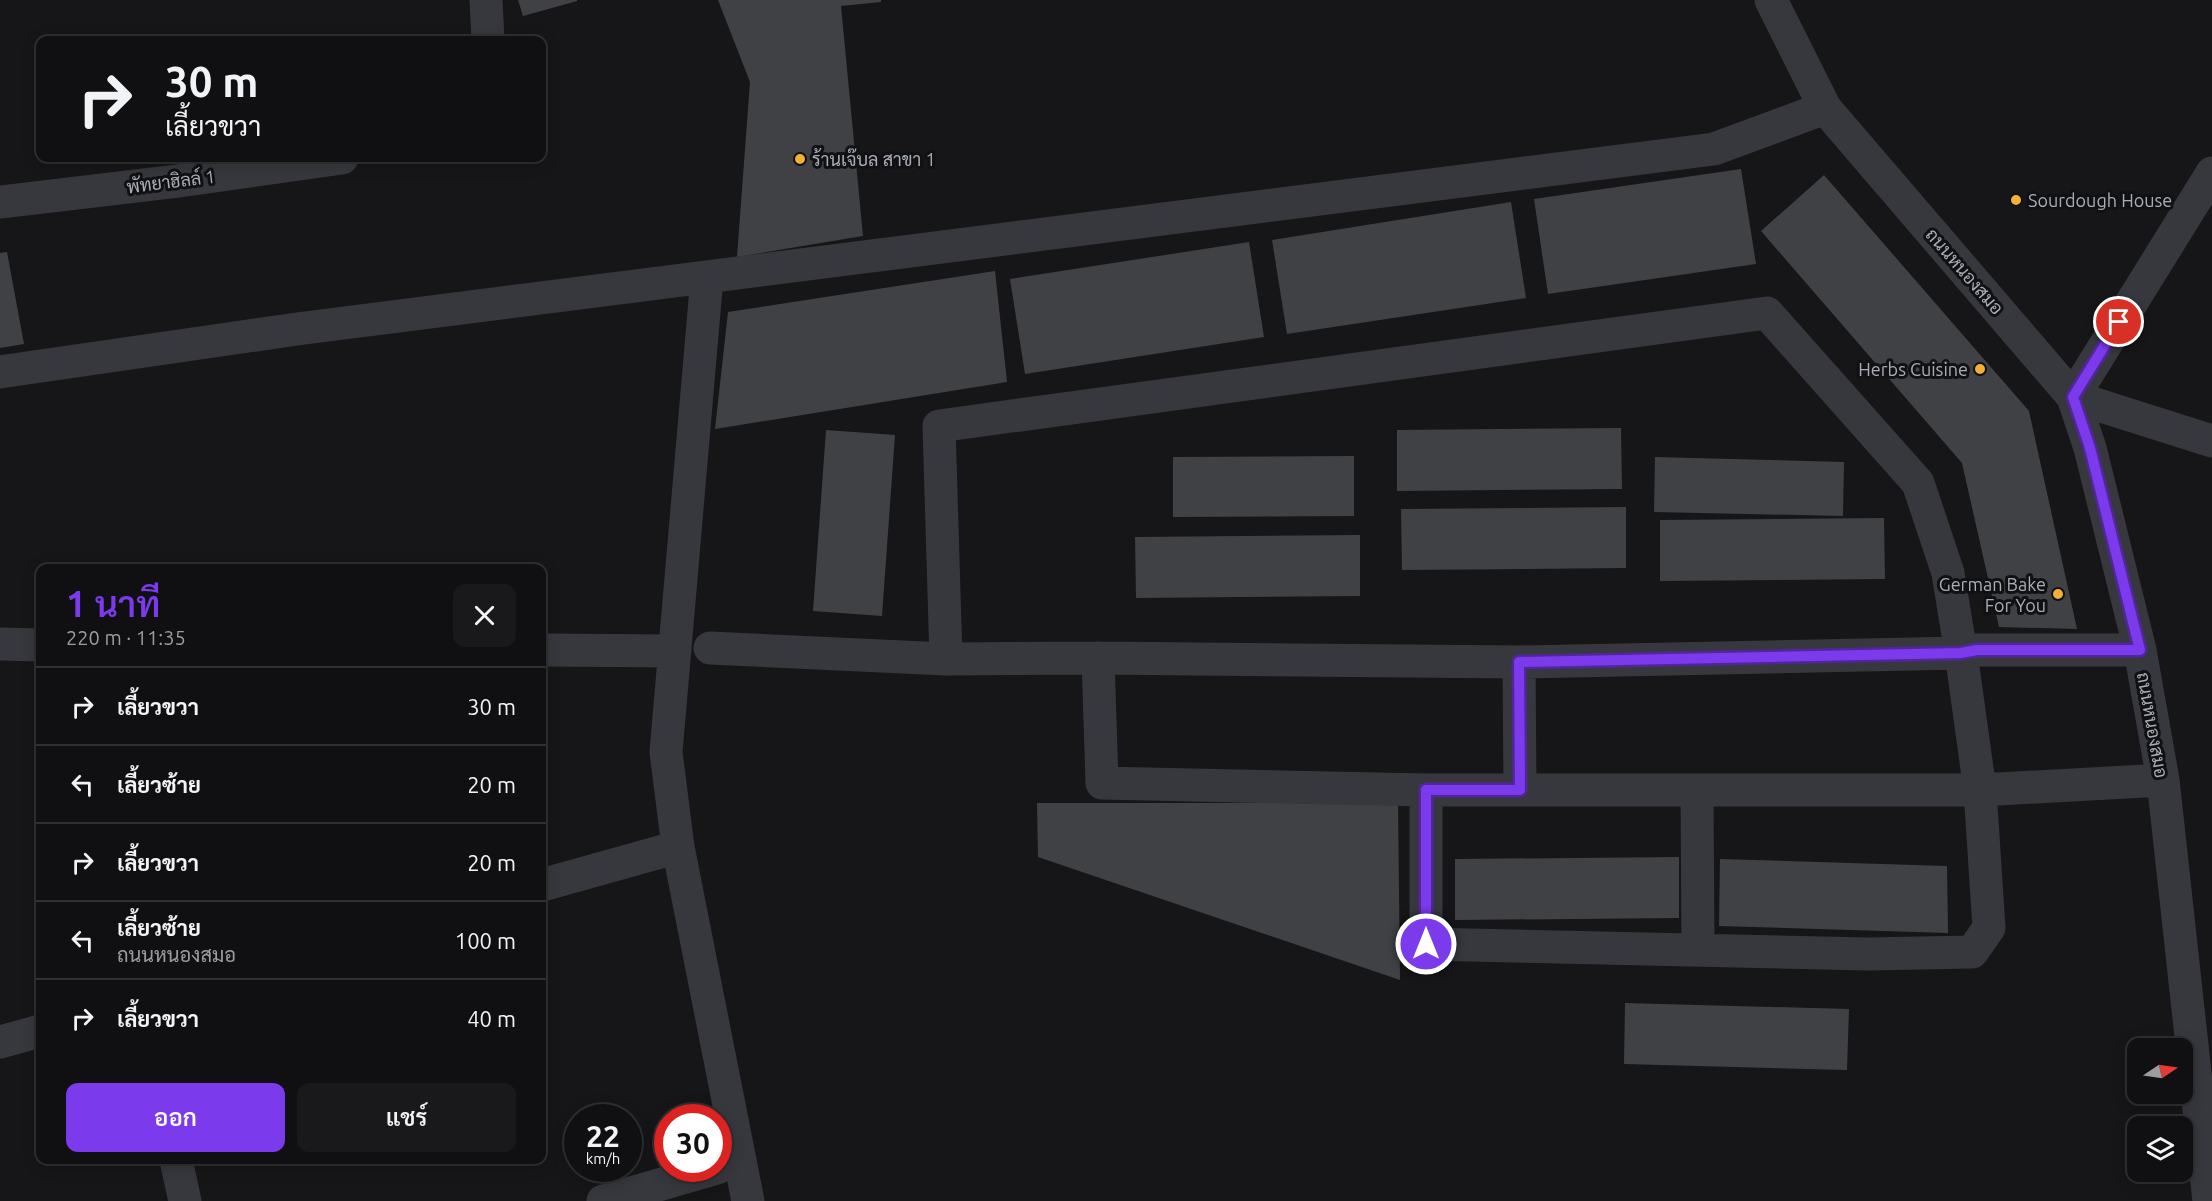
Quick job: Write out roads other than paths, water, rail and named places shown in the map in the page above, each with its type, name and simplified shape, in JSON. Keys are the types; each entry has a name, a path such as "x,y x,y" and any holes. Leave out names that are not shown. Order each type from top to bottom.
{"street":[{"path":"486,0 488,36"},
{"name":"ถนนหนองสมอ","path":"1771,0 1826,108 2073,397 2090,448 2140,650 2163,780 2209,1164 2209,1201"},
{"path":"0,372 297,329 1714,149 1826,108"},
{"name":"พัทยาฮิลล์ 1","path":"0,202 176,169 282,162"},
{"path":"2212,173 2073,397 2212,441"},
{"path":"707,277 666,752 717,1104"},
{"path":"946,659 939,426 1767,313 1918,483 1948,573 1980,790 1989,928 1972,952 1868,954 1426,944 1426,790"},
{"path":"1,644 36,645"},
{"path":"710,648 946,659 1519,662 1961,653 1977,650 2140,650"},
{"path":"546,650 675,651"},
{"path":"1098,658 1102,783 1426,790 1980,790 2163,780"},
{"path":"1519,662 1520,790"},
{"path":"1697,790 1698,950"},
{"path":"546,884 678,847"},
{"path":"0,1042 36,1032"},
{"path":"177,1164 185,1201"},
{"path":"732,1176 748,1201"},
{"path":"603,1201 670,1182"}],"place":[{"name":"ร้านเจ๊บล สาขา 1","path":"800,159"},
{"name":"Sourdough House","path":"2016,200"},
{"name":"Herbs Cuisine","path":"1980,369"},
{"name":"German Bake For You","path":"2058,594"}]}
